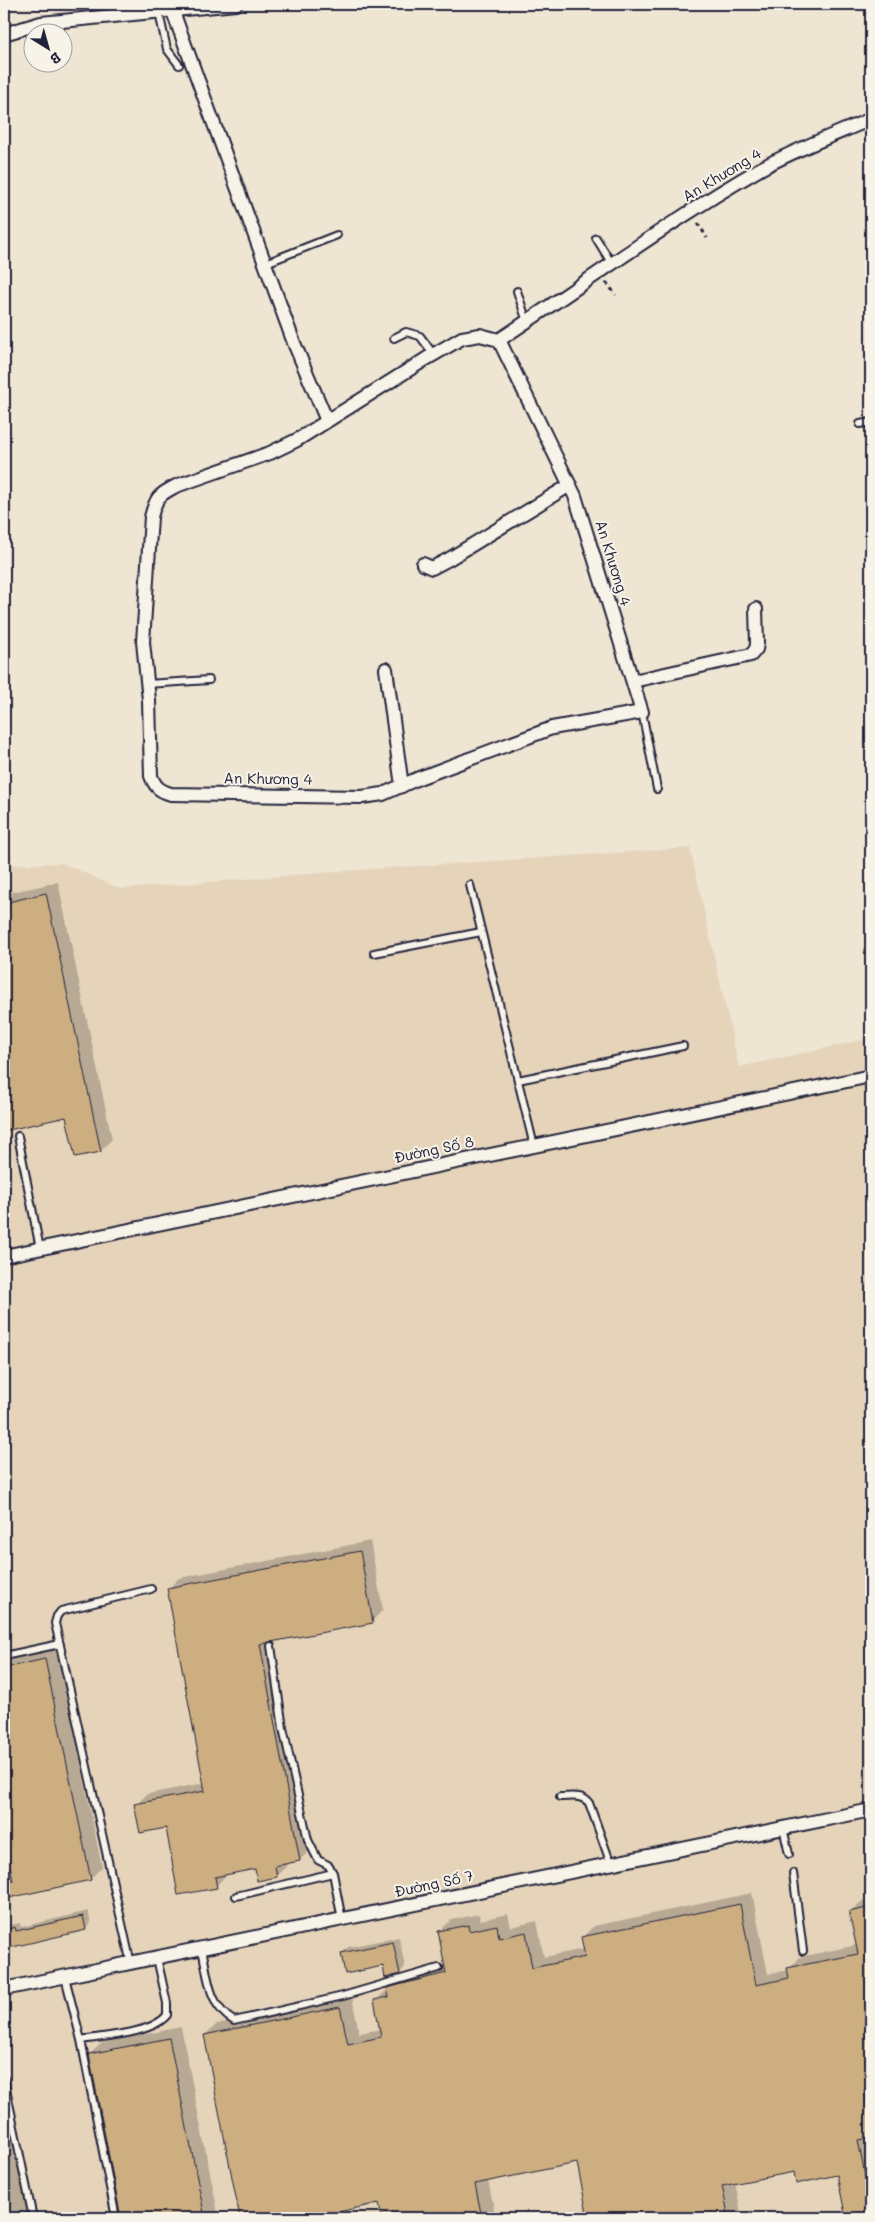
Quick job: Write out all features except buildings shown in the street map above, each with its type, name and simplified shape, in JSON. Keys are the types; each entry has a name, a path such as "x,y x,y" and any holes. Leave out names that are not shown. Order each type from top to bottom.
{"street":[{"path":"72,25 163,8 236,4"},
{"path":"163,8 266,263 294,343 327,421"},
{"path":"4,34 22,29"},
{"name":"An Khương 4","path":"499,340 580,510 642,712 552,728 383,794 362,797 171,794 162,791 155,785 151,776 143,642 151,517 155,501 163,493 176,486 270,453 297,440 462,338 480,335 499,340 692,212 760,170 790,154 871,119"},
{"path":"423,564 432,568 449,559 570,486"},
{"path":"633,681 751,655 756,650 757,644 756,609"},
{"path":"386,669 402,786"},
{"name":"Đường Số 8","path":"4,1256 871,1076"},
{"name":"Đường Số 7","path":"4,1989 871,1810"}],"lane":[{"path":"163,8 167,49 179,65"},
{"path":"266,263 337,235"},
{"path":"596,238 613,265"},
{"path":"518,291 527,322"},
{"path":"394,338 406,332 420,336 434,355"},
{"path":"860,424 871,422"},
{"path":"147,684 209,680"},
{"path":"642,712 657,789"},
{"path":"470,885 534,1146"},
{"path":"374,953 481,932"},
{"path":"518,1080 684,1046"},
{"path":"18,1136 40,1249"},
{"path":"131,1964 55,1623 56,1616 61,1611 151,1589"},
{"path":"4,1656 60,1644"},
{"path":"271,1646 283,1728 308,1840 318,1860 328,1866 333,1873 342,1920"},
{"path":"560,1797 579,1796 586,1798 611,1864"},
{"path":"783,1828 789,1854"},
{"path":"236,1896 333,1873"},
{"path":"793,1873 803,1951"},
{"path":"202,1949 214,2000 223,2015 234,2021 343,1996 439,1968"},
{"path":"81,2040 143,2029 161,2023 167,2015 167,2003 157,1958"},
{"path":"65,1977 81,2040 116,2218"},
{"path":"4,2079 32,2218"}],"path":[{"path":"692,212 707,238"}],"shaded area":[{"path":"690,848 739,1067 871,1038 871,2218 4,2218 4,865 62,863 121,889 371,869"}]}
